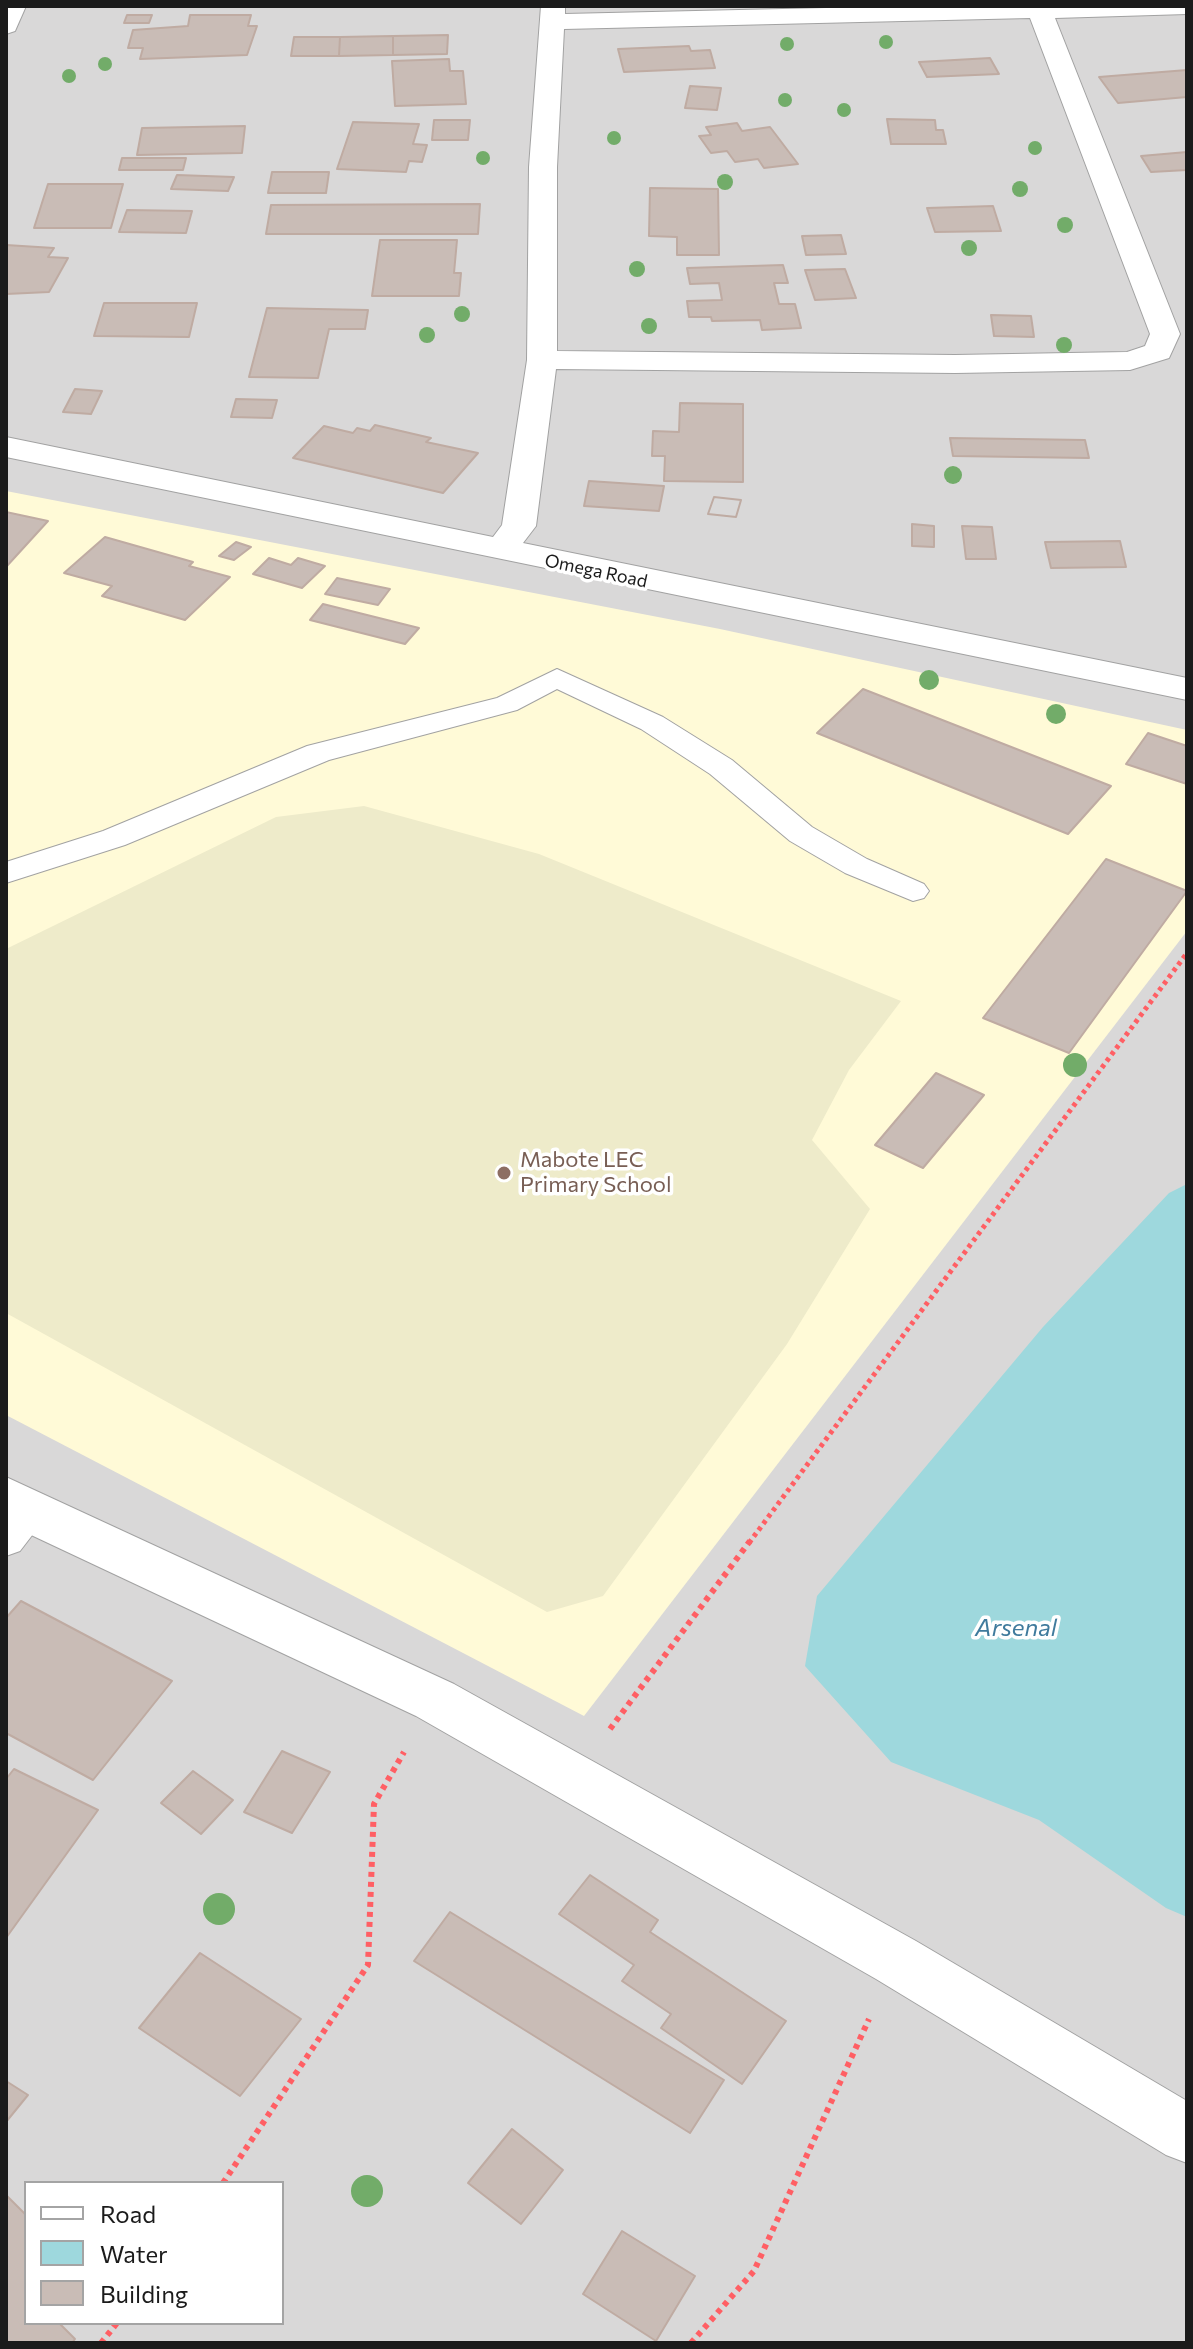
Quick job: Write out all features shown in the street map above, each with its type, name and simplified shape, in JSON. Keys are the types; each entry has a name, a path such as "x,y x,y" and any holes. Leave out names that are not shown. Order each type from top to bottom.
{"street":[{"path":"6,26 14,6"},
{"path":"500,551 519,526 542,360 543,167 552,14 1040,12 1187,7"},
{"path":"542,360 987,364 1130,361 1158,352 1165,334 1040,12"},
{"name":"Omega Road","path":"6,447 500,551 1187,689"},
{"path":"14,1516 435,1700 896,1960 1187,2134"}],"lane":[{"path":"6,873 114,838 318,753 507,704 557,678 652,723 721,767 801,834 856,866 913,891"}],"path":[{"path":"574,1778 1187,953"},
{"path":"224,2181 368,1965 374,1804 435,1700"},
{"path":"691,2343 754,2271 896,1960"},
{"path":"101,2343 115,2325"}],"shaded area":[{"path":"6,6 1187,6 1187,2343 6,2343"},
{"name":"Mabote LEC Primary School","path":"6,491 720,629 1187,730 1187,931 584,1716 6,1415"},
{"path":"364,806 539,854 901,1001 849,1070 812,1140 870,1209 787,1344 603,1596 547,1612 6,1313 6,949 276,817"}],"water":[{"name":"Arsenal","path":"1187,1184 1187,1917 1166,1908 1039,1820 891,1762 805,1666 817,1596 1043,1327 1169,1193"}],"building":[{"path":"127,15 152,15 149,23 124,23"},
{"path":"190,15 251,15 248,26 257,26 247,55 140,59 143,48 128,48 133,30 188,26"},
{"path":"448,35 447,54 393,55 393,36"},
{"path":"393,36 393,55 339,56 340,37"},
{"path":"294,37 340,37 339,56 291,56"},
{"path":"689,46 691,51 710,50 715,68 624,72 618,49"},
{"path":"990,58 999,74 927,77 919,62"},
{"path":"449,59 450,71 463,71 466,104 395,106 392,61"},
{"path":"1187,70 1187,97 1118,103 1099,77"},
{"path":"690,86 721,88 717,110 685,108"},
{"path":"887,119 935,120 936,130 943,130 946,144 891,144"},
{"path":"434,120 470,120 468,140 432,140"},
{"path":"353,122 419,124 413,144 427,145 422,162 409,161 406,172 337,169"},
{"path":"737,123 742,131 770,127 798,164 764,168 758,159 735,162 727,151 711,153 699,136 711,135 706,127"},
{"path":"245,126 242,153 137,155 142,128"},
{"path":"1187,152 1187,170 1151,172 1141,156"},
{"path":"122,158 186,158 183,170 119,170"},
{"path":"272,172 329,172 326,193 268,193"},
{"path":"177,175 234,177 228,191 171,189"},
{"path":"48,184 123,184 111,228 34,228"},
{"path":"650,188 718,189 719,255 677,255 677,237 649,236"},
{"path":"480,204 478,234 266,234 271,205"},
{"path":"993,206 1001,231 935,232 927,208"},
{"path":"127,210 192,211 186,233 119,232"},
{"path":"841,235 846,254 806,255 802,236"},
{"path":"380,240 457,240 454,273 461,273 459,296 372,296"},
{"path":"6,245 54,248 48,257 68,258 49,292 6,294"},
{"path":"783,265 788,283 774,283 779,304 795,304 801,328 762,330 760,320 712,321 711,317 689,317 687,301 722,300 719,283 690,284 687,268"},
{"path":"845,269 856,298 815,300 805,270"},
{"path":"104,303 197,303 189,337 94,336"},
{"path":"267,308 368,310 365,329 329,329 318,378 249,377"},
{"path":"991,315 1031,316 1034,337 994,336"},
{"path":"75,389 102,391 91,414 63,412"},
{"path":"236,399 277,400 272,418 231,417"},
{"path":"680,403 743,404 743,482 664,481 665,456 652,456 653,431 679,432"},
{"path":"375,425 431,438 426,442 478,453 443,493 293,458 324,426 353,433 357,428 370,431"},
{"path":"950,438 1085,440 1089,458 953,456"},
{"path":"589,481 664,486 659,511 584,506"},
{"path":"714,497 741,500 736,517 708,514"},
{"path":"714,497 741,500 736,517 708,514"},
{"path":"6,512 48,521 6,567"},
{"path":"912,524 934,526 934,547 912,546"},
{"path":"962,526 992,527 996,559 966,559"},
{"path":"105,537 193,562 189,566 230,577 185,620 102,596 112,586 64,573"},
{"path":"1120,541 1126,567 1051,568 1045,542"},
{"path":"236,542 251,547 234,560 219,556"},
{"path":"269,558 291,565 298,558 325,566 302,588 253,574"},
{"path":"337,578 390,589 378,605 325,594"},
{"path":"323,604 419,628 405,644 310,620"},
{"path":"863,689 1111,786 1068,834 817,733"},
{"path":"1148,733 1187,746 1187,784 1126,764"},
{"path":"1106,859 1187,891 1069,1053 983,1018"},
{"path":"936,1073 984,1095 923,1168 875,1145"},
{"path":"21,1601 172,1681 93,1780 6,1733 6,1618"},
{"path":"282,1751 330,1772 292,1833 244,1812"},
{"path":"14,1769 98,1810 6,1938 6,1779"},
{"path":"193,1771 233,1800 201,1834 161,1803"},
{"path":"590,1875 658,1920 650,1932 786,2021 742,2084 661,2028 671,2014 622,1981 634,1965 559,1914"},
{"path":"450,1912 724,2080 690,2133 414,1961"},
{"path":"200,1953 301,2019 240,2096 139,2028"},
{"path":"6,2081 28,2095 6,2122"},
{"path":"512,2129 563,2170 521,2224 468,2183"},
{"path":"6,2195 24,2213 24,2325 61,2325 75,2339 72,2343 6,2343"},
{"path":"622,2231 695,2276 656,2341 583,2294"}],"place":[{"name":"Mabote LEC Primary School","path":"504,1173"}]}
